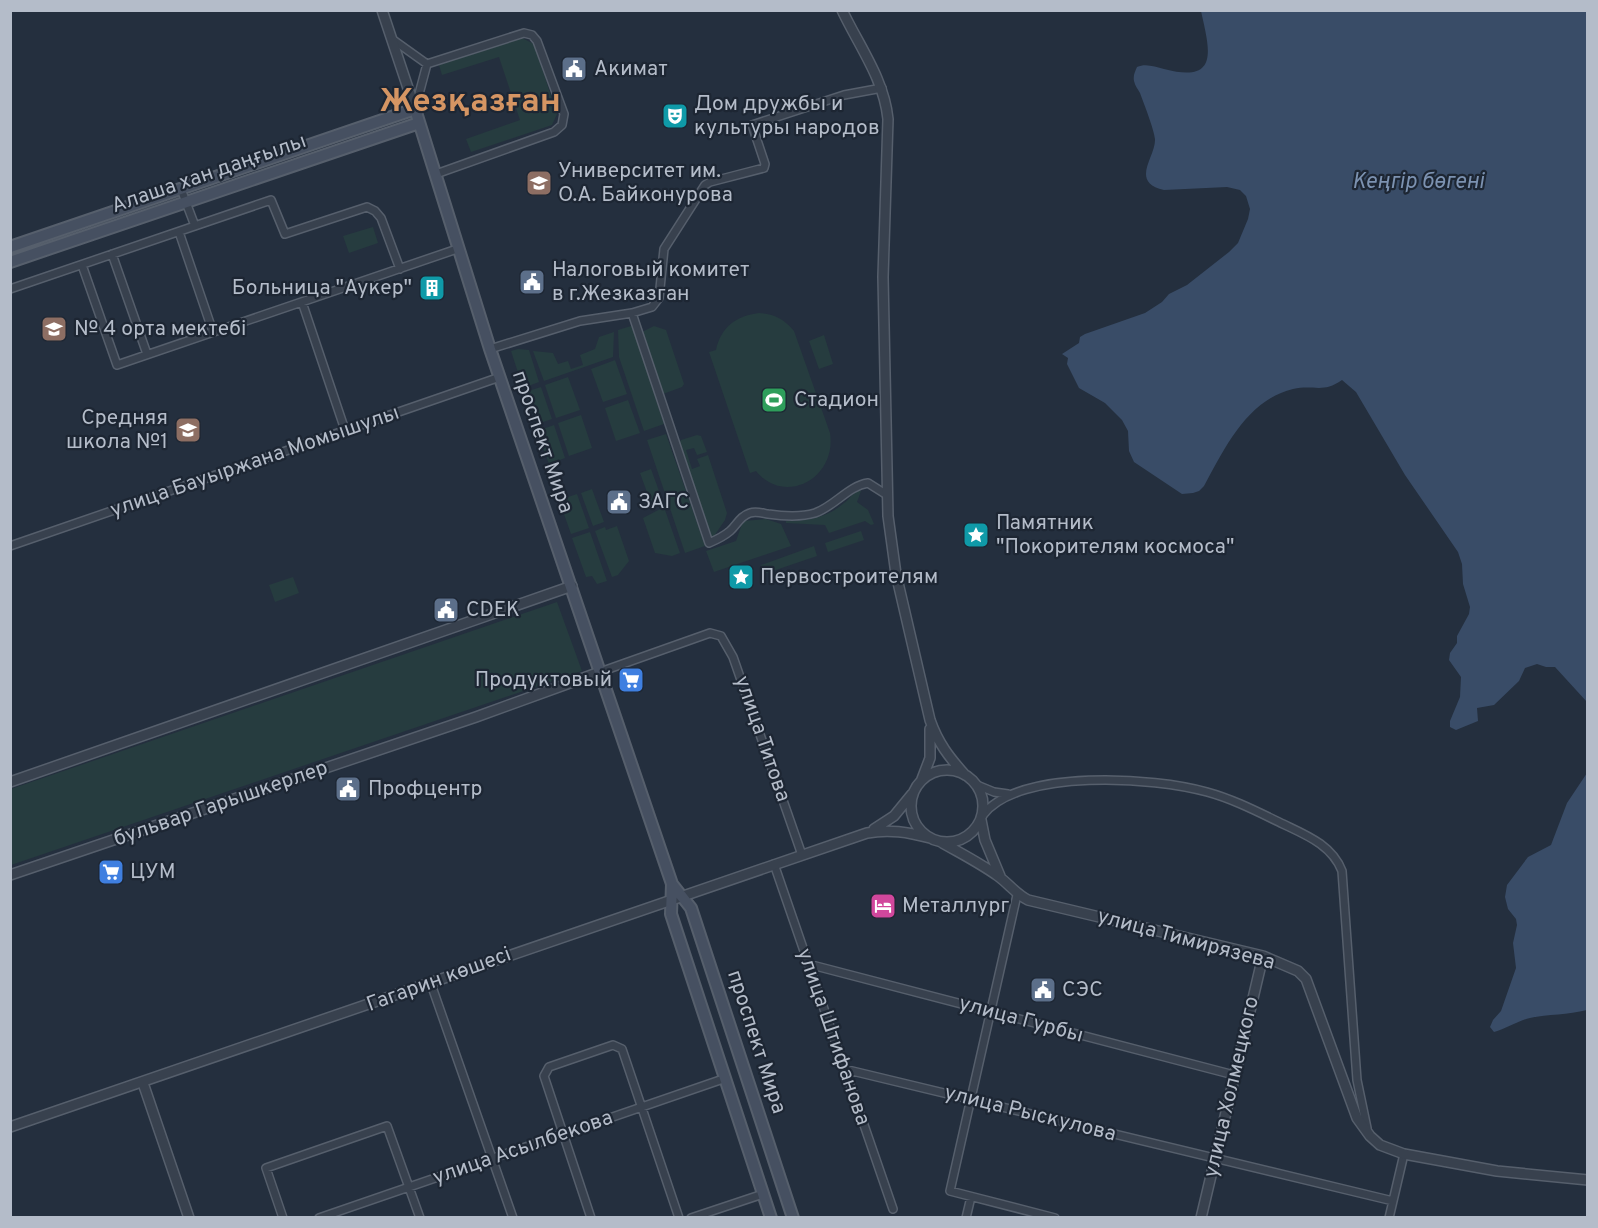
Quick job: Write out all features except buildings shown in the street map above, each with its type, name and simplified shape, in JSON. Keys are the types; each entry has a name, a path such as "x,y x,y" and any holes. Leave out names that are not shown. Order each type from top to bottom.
{"main road":[{"name":"проспект Мира","path":"415,109 490,349 672,884 676,897 671,915 771,1218"},
{"name":"Алаша хан даңғылы","path":"10,247 415,109"},
{"name":"Алаша хан даңғылы","path":"10,262 419,123"},
{"name":"проспект Мира","path":"676,897 691,908 793,1218"}],"street":[{"name":"проспект Мира","path":"382,10 415,109"},
{"path":"842,10 882,88 888,119 883,277 887,495 896,574 930,720 941,746 977,785 994,792 1010,794"},
{"path":"427,64 524,33 532,35 537,41 564,114 562,125 554,132 436,174"},
{"path":"392,39 427,64"},
{"path":"415,109 427,64"},
{"path":"490,349 580,321 632,313 652,307 659,298 664,249 706,184 764,168 765,164 752,125 844,95 882,88"},
{"path":"182,189 195,226"},
{"path":"10,289 271,200 285,234 367,207 378,214 400,269"},
{"path":"179,232 213,332"},
{"path":"82,265 117,365 458,249"},
{"path":"112,254 147,354"},
{"path":"302,302 345,430"},
{"path":"632,313 709,543 731,530 748,513 787,515 815,513 847,494 856,485 868,483 887,495"},
{"name":"улица Бауыржана Момышулы","path":"10,546 500,377"},
{"path":"10,782 572,586"},
{"name":"улица Титова","path":"600,672 710,633 721,636 733,657 802,855"},
{"name":"бульвар Гарышкерлер","path":"10,875 600,672"},
{"path":"867,833 894,816 921,781 930,758 930,720"},
{"path":"921,781 942,770 965,774"},
{"path":"940,842 954,842 966,838 976,830 982,817 993,804 1010,794 1045,785 1086,780 1152,781 1208,792 1242,805 1300,832 1333,853 1342,871 1357,1080 1363,1115 1370,1136"},
{"path":"977,785 984,801 982,817 985,840 1001,878"},
{"path":"914,792 911,806 914,821 923,834 971,858 1001,878"},
{"path":"867,833 885,830 930,838"},
{"name":"Гагарин көшесі","path":"10,1127 867,833"},
{"name":"улица Штифанова","path":"774,864 894,1209"},
{"name":"улица Тимирязева","path":"1001,878 1017,895 1045,904 1263,956 1298,972 1306,979 1347,1097 1357,1118 1380,1145 1404,1154 1497,1171 1587,1180"},
{"path":"1017,895 950,1191 1055,1218"},
{"name":"улица Холмецкого","path":"1201,1218 1263,956"},
{"name":"улица Гурбы","path":"808,964 1234,1075"},
{"path":"431,984 513,1218"},
{"path":"591,1218 544,1076 549,1067 613,1045 622,1049 679,1218"},
{"name":"улица Рыскулова","path":"844,1069 1393,1201"},
{"name":"улица Асылбекова","path":"319,1218 726,1078"},
{"path":"143,1083 189,1218"},
{"path":"283,1218 266,1168 387,1126 420,1218"},
{"path":"1389,1218 1404,1154"},
{"path":"691,1218 763,1194"},
{"path":"966,1218 971,1197"}],"green space":[{"path":"522,38 534,44 557,114 552,125 471,152 466,139 520,120 499,57 442,75 439,65"},
{"path":"373,227 378,243 349,253 343,236"},
{"path":"759,313 778,318 794,331 830,433 830,449 825,463 817,474 806,482 794,486 780,486 768,481 756,471 750,473 709,352 716,350 722,335 731,324 743,317"},
{"path":"654,326 666,330 684,384 682,387 663,394 642,332"},
{"path":"634,327 665,422 653,391 664,424 644,431 619,357 618,330"},
{"path":"614,332 613,357 544,381 533,351 553,353 558,364 568,361 571,369 583,365 580,355 595,349 599,337"},
{"path":"824,335 833,364 819,369 809,341"},
{"path":"529,350 539,382 523,388 511,351"},
{"path":"615,360 627,394 603,402 591,369"},
{"path":"568,377 580,410 556,418 545,385"},
{"path":"541,387 552,419 537,424 525,392"},
{"path":"628,400 640,433 616,441 605,408"},
{"path":"581,415 592,448 569,456 558,423"},
{"path":"554,425 565,458 549,464 537,431"},
{"path":"666,434 705,546 685,553 647,440"},
{"path":"701,436 707,452 697,455 694,448 686,450 692,469 700,466 697,459 708,455 727,513 712,539 679,443 681,440"},
{"path":"651,469 663,502 652,506 640,473"},
{"path":"592,489 604,522 593,526 581,493"},
{"path":"861,491 857,502 868,510 874,524 871,525 865,521 829,533 825,525 786,523 786,521 809,519 831,512"},
{"path":"577,494 589,528 571,534 559,500"},
{"path":"664,507 680,553 672,556 655,553 643,518"},
{"path":"766,519 781,524 791,546 714,572 706,551 736,541 743,521"},
{"path":"617,526 629,561 618,575 612,577 595,531"},
{"path":"861,531 864,540 828,552 825,543"},
{"path":"590,532 607,581 597,584 592,576 586,577 572,538"},
{"path":"814,546 817,556 764,574 761,565"},
{"path":"293,577 299,593 275,602 269,585"},
{"path":"557,602 582,671 11,865 11,789"}],"water":[{"name":"Кеңгір бөгені","path":"1201,11 1587,11 1587,702 1555,667 1537,664 1525,668 1519,681 1494,705 1477,708 1478,721 1456,730 1450,727 1450,721 1460,697 1461,677 1449,660 1450,653 1457,643 1457,636 1469,614 1470,607 1463,584 1462,564 1458,552 1405,475 1356,392 1342,380 1329,387 1293,389 1263,403 1239,427 1204,486 1199,491 1182,494 1134,462 1129,451 1128,431 1122,420 1105,403 1079,388 1067,364 1068,358 1062,354 1079,343 1080,337 1085,334 1145,313 1162,302 1169,294 1187,285 1238,243 1248,219 1250,209 1246,196 1240,190 1227,187 1164,190 1148,181 1146,175 1155,139 1140,93 1134,83 1134,74 1137,67 1144,65 1182,72 1195,71 1203,67 1207,60 1208,50"},
{"path":"1587,773 1587,1010 1530,1018 1494,1032 1490,1027 1501,1011 1516,968 1513,943 1517,925 1516,919 1508,909 1505,897 1507,885 1528,857 1551,845 1567,803"}],"place":[{"name":"Акимат","path":"574,69"},
{"name":"Дом дружбы и культуры народов","path":"675,116"},
{"name":"Университет им. О.А. Байконурова","path":"539,183"},
{"name":"Налоговый комитет в г.Жезказган","path":"532,282"},
{"name":"Больница \"Аукер\"","path":"432,288"},
{"name":"№ 4 орта мектебі","path":"54,329"},
{"name":"Стадион","path":"774,400"},
{"name":"Средняя школа №1","path":"188,430"},
{"name":"ЗАГС","path":"619,502"},
{"name":"Памятник \"Покорителям космоса\"","path":"976,535"},
{"name":"Первостроителям","path":"741,577"},
{"name":"CDEK","path":"446,610"},
{"name":"Продуктовый","path":"631,680"},
{"name":"Профцентр","path":"348,789"},
{"name":"ЦУМ","path":"111,872"},
{"name":"Металлург","path":"883,906"},
{"name":"СЭС","path":"1043,990"}],"district":[{"name":"Жезқазған","path":"470,103"}]}
